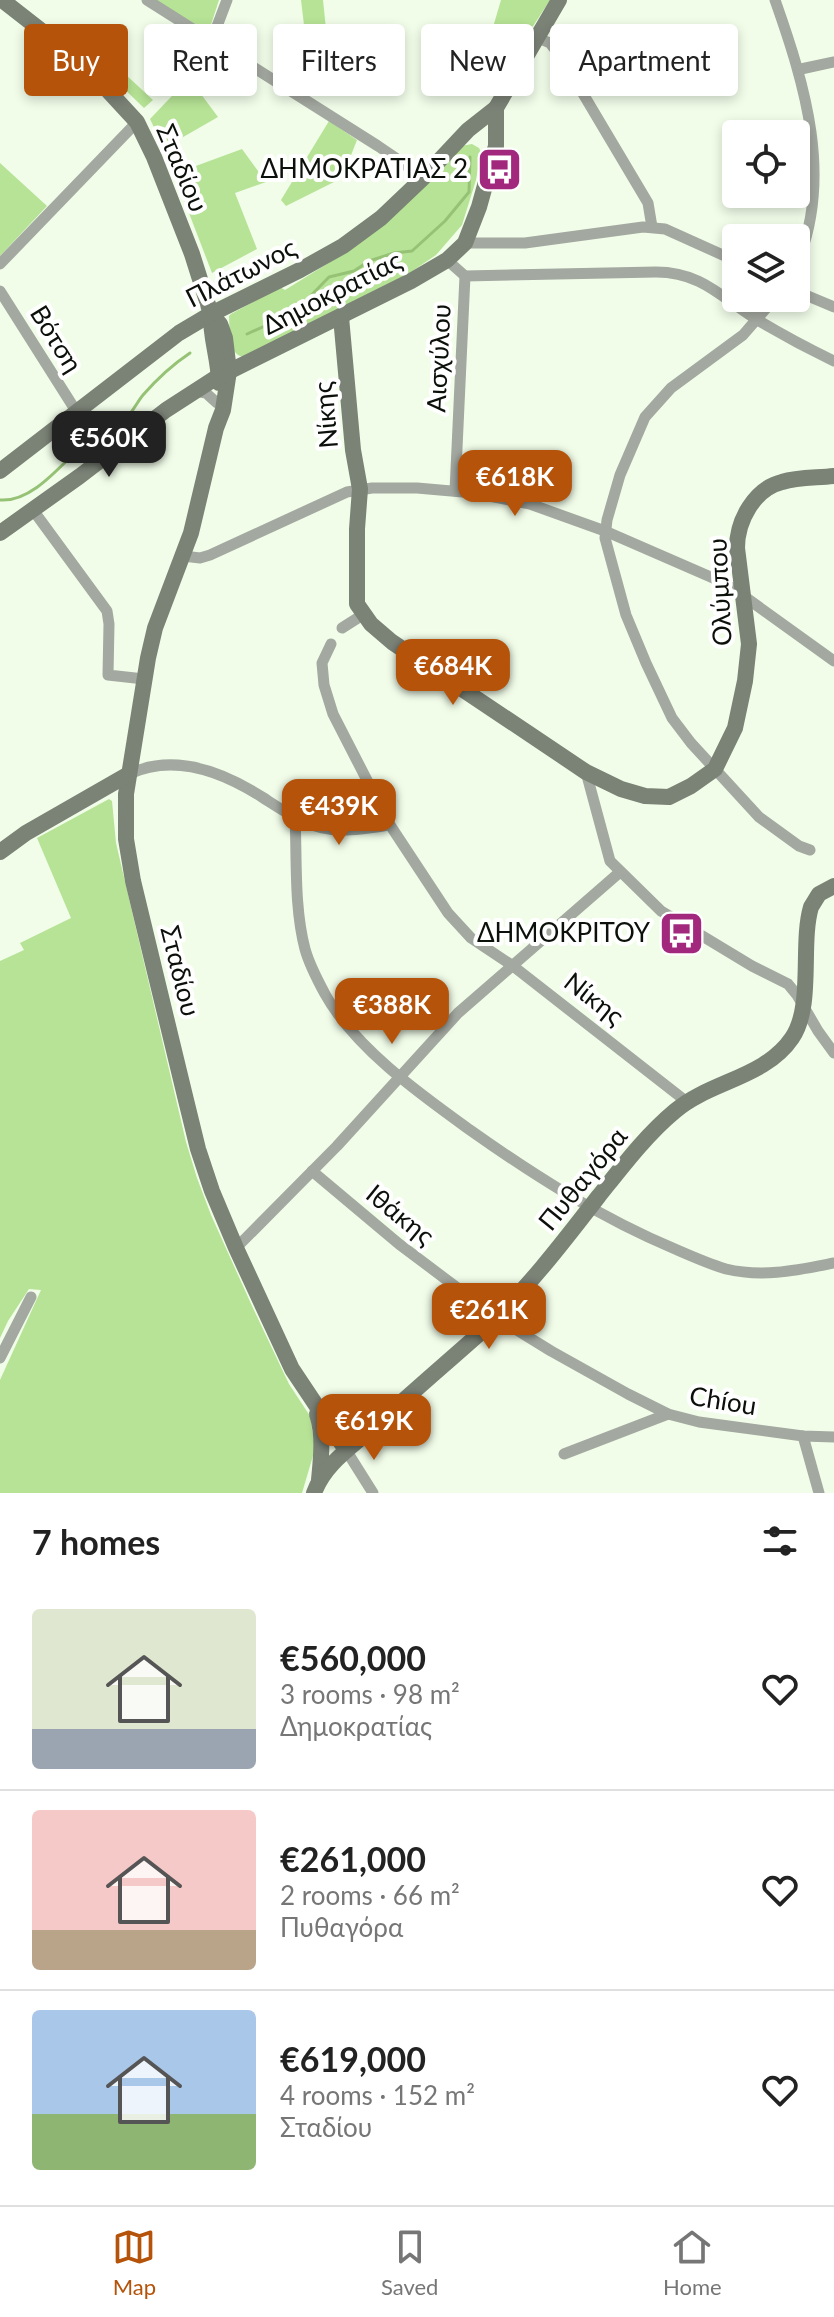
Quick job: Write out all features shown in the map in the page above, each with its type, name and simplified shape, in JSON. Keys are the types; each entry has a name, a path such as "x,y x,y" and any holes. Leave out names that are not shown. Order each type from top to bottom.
{"street":[{"name":"Σταδίου","path":"2,0 67,51 137,122 192,254 211,314 211,329 224,373 226,399 183,556 155,628 126,794 125,829 133,881 198,1149 212,1191 292,1369 373,1493"},
{"path":"147,0 184,24"},
{"path":"218,24 227,0"},
{"path":"496,108 559,0"},
{"path":"775,0 801,69 818,138 821,175 810,231"},
{"path":"538,38 550,43 570,72 648,203 652,227"},
{"path":"801,69 834,62"},
{"path":"257,71 378,146 406,165 421,180"},
{"name":"Πλάτωνος","path":"0,471 179,333 343,246 381,218 468,130 496,108"},
{"name":"Δημοκρατίας","path":"0,533 224,373 341,317 447,260 465,243 479,207 496,146 496,108"},
{"path":"0,264 137,122"},
{"path":"465,243 525,243 652,227 671,231 722,255"},
{"path":"447,260 465,276 675,273 705,283 758,320 834,361"},
{"name":"Αισχύλου","path":"455,491 465,276"},
{"name":"Βότση","path":"0,291 76,411"},
{"path":"810,297 834,307"},
{"path":"764,312 743,335 671,388 645,417 620,475 605,531 626,615 672,718 759,817 799,846 810,850"},
{"name":"Νίκης","path":"341,317 353,450 360,489 357,529 361,609"},
{"name":"Σταδίου","path":"216,428 217,403 224,373"},
{"path":"195,391 206,393 217,403"},
{"name":"Ολύμπου","path":"715,769 735,728 745,681 749,644 738,537 743,519 765,491 779,483 834,476"},
{"path":"183,556 200,558 210,555 328,499 360,489 410,487 455,491 530,504 605,531 713,578 834,661"},
{"path":"33,510 107,611 108,675 144,679"},
{"path":"342,628 361,609 371,624 392,642 586,772 621,789 645,796 669,797 715,769"},
{"name":"Νίκης","path":"331,644 322,663 324,685 333,714 390,825 448,913 471,938 513,966 687,1102"},
{"path":"0,852 26,833 129,774 155,766 204,769 242,785 317,826 359,829 390,825"},
{"path":"586,772 610,861 661,911 784,981 794,990 834,1053"},
{"path":"295,816 299,917 305,952 326,996 355,1034 422,1096 589,1209 642,1235 724,1268 759,1275 834,1263"},
{"path":"236,1248 464,1007 620,872"},
{"name":"Πυθαγόρα","path":"316,1486 346,1450 529,1284 669,1116 687,1102 777,1055 796,1031 803,1004 809,913 819,894 834,886"},
{"name":"Ιθάκης","path":"312,1171 399,1244 496,1317 589,1373 668,1414"},
{"path":"0,1358 31,1297"},
{"path":"313,1402 321,1436 316,1486"},
{"name":"Chíou","path":"564,1454 668,1414 699,1422 803,1436 834,1437"},
{"path":"803,1436 819,1493"}],"green space":[{"path":"156,0 219,0 211,24 193,24"},
{"path":"301,0 323,0 325,24 304,24"},
{"path":"501,0 550,0 534,25 494,24"},
{"path":"128,77 144,92 144,96 153,100 144,108 128,93"},
{"path":"172,96 202,96 218,117 164,148 150,119"},
{"path":"329,121 357,140 342,178 286,206 281,200"},
{"path":"472,144 481,152 462,225 436,255 408,274 243,357 234,351 230,334 231,314 280,287 285,290 343,254 461,146"},
{"path":"242,149 266,182 235,193 257,249 212,273 174,174"},
{"path":"0,163 47,206 0,256"},
{"path":"109,799 112,801 116,843 197,1178 289,1384 310,1416 315,1449 302,1493 0,1493 0,1380 41,1290 29,1289 0,1338 0,961 24,950 20,943 71,918 37,838"}],"waterway":[{"path":"247,334 294,313 329,277 354,271 369,261 394,253 412,251 445,221 469,192 470,157"},
{"path":"0,500 14,499 41,484 90,438 127,417 154,383 190,353"}],"place":[{"name":"ΔΗΜΟΚΡΑΤΙΑΣ 2","path":"499,169"},
{"name":"ΔΗΜΟΚΡΙΤΟΥ","path":"681,933"}]}
